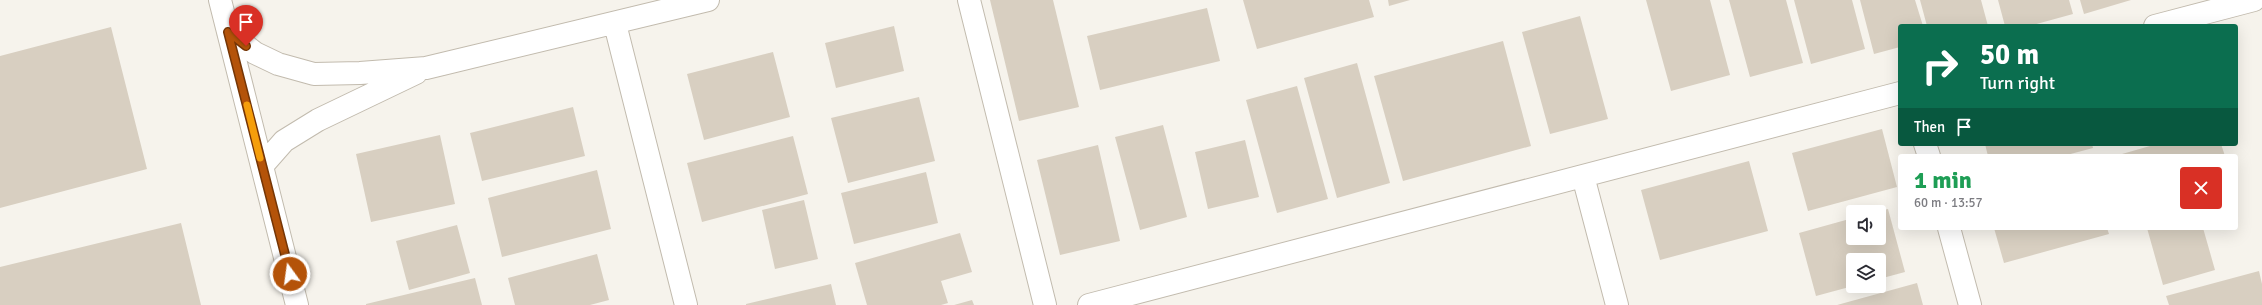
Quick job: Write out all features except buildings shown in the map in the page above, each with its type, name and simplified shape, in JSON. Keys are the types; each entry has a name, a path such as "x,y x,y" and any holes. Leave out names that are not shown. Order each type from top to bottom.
{"lane":[{"path":"220,0 297,305"},
{"path":"228,32 261,55 278,64 314,74 360,73 426,68 614,24 708,0"},
{"path":"969,0 1045,305"},
{"path":"2162,24 2254,0"},
{"path":"614,24 686,305"},
{"path":"262,166 284,141 318,120 426,68"},
{"path":"1089,305 1898,94"},
{"path":"1583,176 1617,305"},
{"path":"1950,230 1970,305"}],"slow traffic":[{"path":"247,105 260,158"}],"route":[{"path":"246,46 228,32 290,274"}]}
